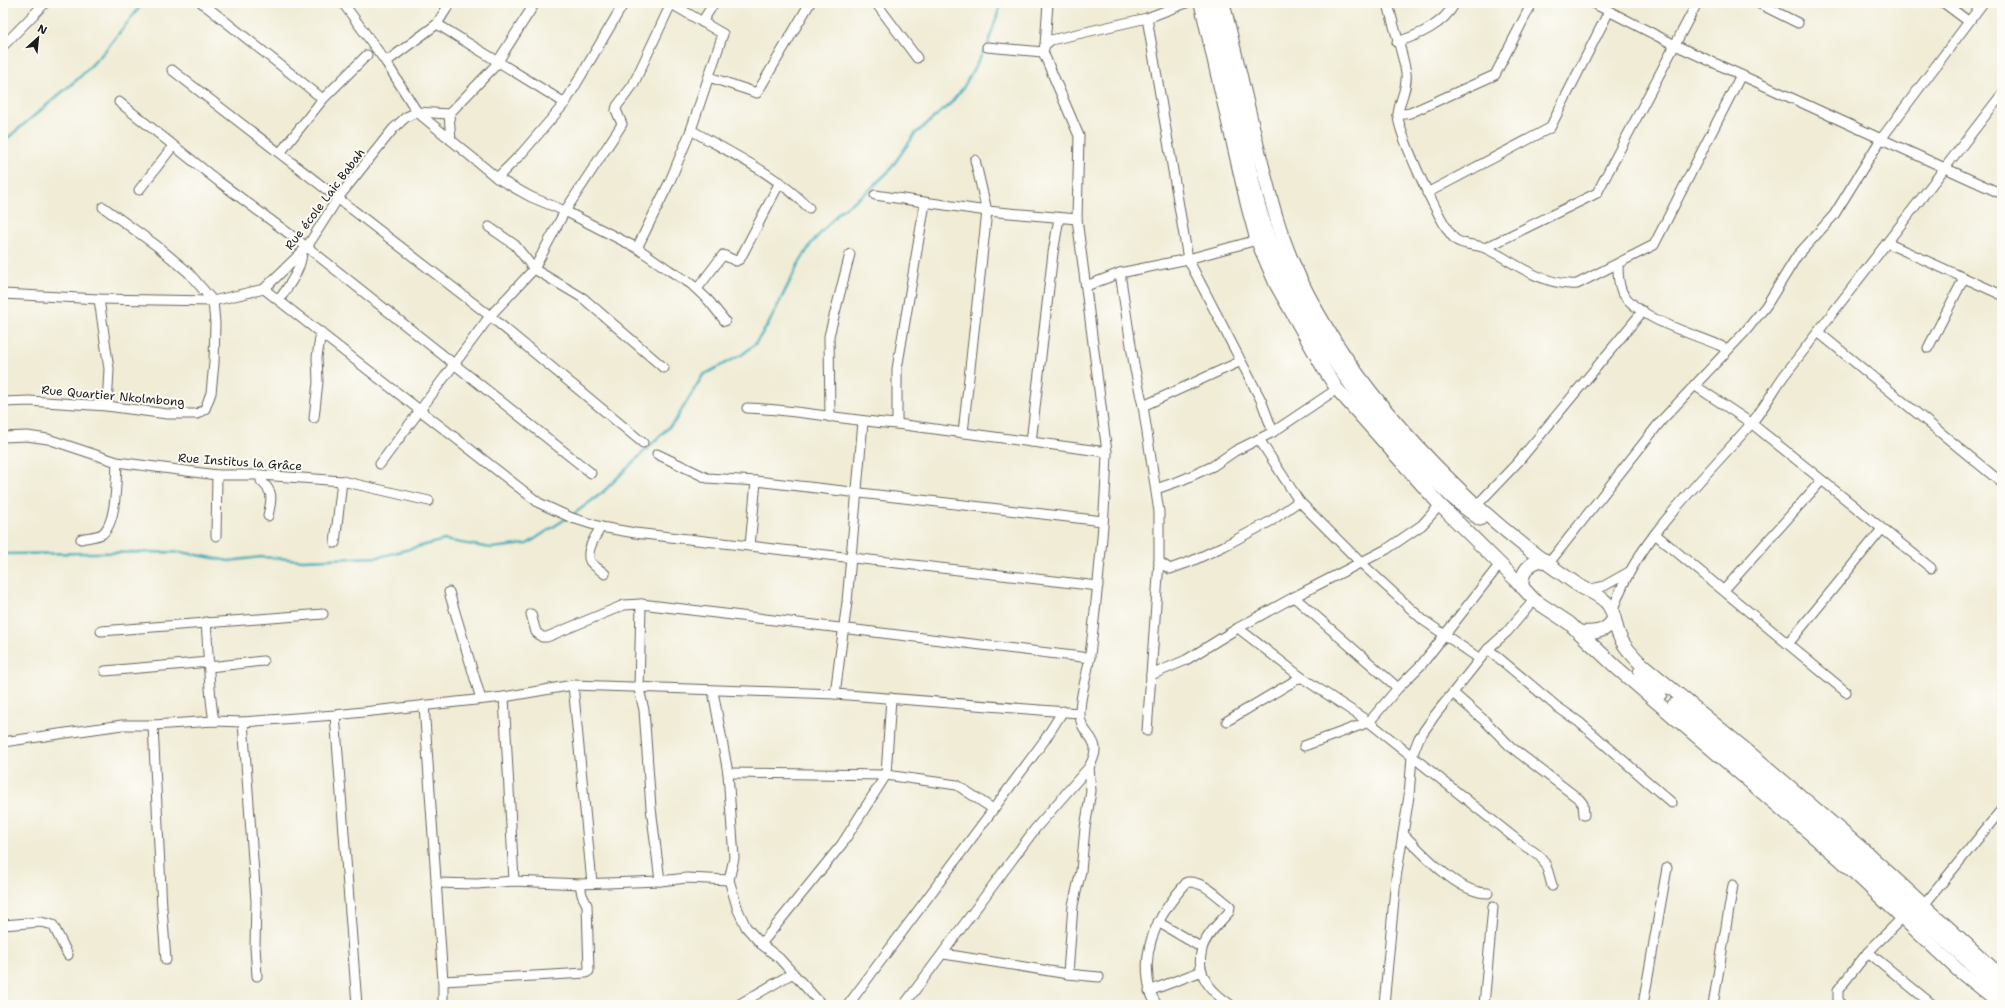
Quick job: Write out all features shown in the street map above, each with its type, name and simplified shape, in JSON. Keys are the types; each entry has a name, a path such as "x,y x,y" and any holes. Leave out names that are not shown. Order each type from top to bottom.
{"main road":[{"path":"1201,3 1246,200 1257,240 1276,284 1298,325 1337,389 1440,505 1519,583 1534,600 1553,612 1579,632 1840,860 1903,917 1958,970 2001,1005"},
{"path":"1212,3 1262,217 1278,260 1298,304 1337,366 1368,407 1392,435 1452,498 1514,545 1543,559"},
{"path":"1223,3 1274,214 1291,260 1314,308 1343,355 1375,399 1477,506 1543,559 1588,590 1598,595 1613,615 1619,636 1626,648 1638,661 1845,834 2002,977"},
{"path":"1452,498 1461,513 1511,564 1519,583"},
{"path":"1519,583 1526,569 1532,563 1543,559"},
{"path":"1579,632 1589,633 1602,631 1608,628 1613,615"},
{"path":"1626,648 1626,656 1630,663 1649,679 1660,694"},
{"path":"1606,657 1614,661 1644,685 1660,694 1835,840 2002,992"}],"street":[{"path":"3,46 45,3"},
{"path":"202,3 323,99"},
{"path":"343,3 386,62 417,112 497,178 531,197 565,211 637,248 697,289 726,321"},
{"path":"386,62 438,24 450,3"},
{"path":"451,140 450,114 476,88 498,61 535,3"},
{"path":"497,178 522,153 565,103 624,3"},
{"path":"380,464 490,316 534,269 565,211 619,129 622,121 616,110 617,106 633,85 670,3 723,34 691,130 670,181 637,248"},
{"path":"702,22 714,3"},
{"path":"709,77 757,93 810,3"},
{"path":"876,3 917,58"},
{"path":"904,1005 944,954 1035,829 1089,767 1094,758 1096,748 1094,741 1086,732 1079,713 1090,658 1098,586 1107,452 1077,218 1079,136 1044,48 1048,3"},
{"path":"987,47 1044,48 1051,40 1147,18 1186,3"},
{"path":"1388,3 1406,74 1406,84 1398,115 1410,153 1427,193 1454,239 1466,244 1485,248 1520,267 1555,282 1577,284 1618,265 1654,245 1741,75"},
{"path":"1398,115 1410,113 1495,75 1532,3"},
{"path":"1594,3 1675,45 1881,139 1944,166 2002,194"},
{"path":"1485,248 1597,193 1697,3"},
{"path":"1758,3 1798,23"},
{"path":"1944,3 1968,21"},
{"path":"1543,559 1662,421 1766,306 1797,256 1834,215 1881,139 1983,3"},
{"path":"1397,42 1425,31 1437,23 1452,4"},
{"path":"1427,193 1550,128 1609,11"},
{"path":"1147,18 1188,259 1261,400 1273,432"},
{"path":"438,24 565,103"},
{"path":"280,154 323,99 366,55"},
{"path":"172,70 490,316 643,443"},
{"path":"1613,615 1617,598 1629,572 1655,534 1751,423 1783,377 1944,166 2002,94"},
{"path":"119,102 304,249 454,364 591,473"},
{"path":"417,112 450,114"},
{"name":"Rue école Laic Babah","path":"264,289 304,249 338,198 393,129 406,117 417,112"},
{"path":"691,130 780,182 809,208"},
{"path":"139,190 173,146"},
{"path":"962,433 988,211 975,160"},
{"path":"697,289 723,255 736,261 740,259 780,182"},
{"path":"875,195 988,211 1059,218 1077,218"},
{"path":"897,424 896,369 925,203"},
{"path":"103,207 157,246 182,267 213,301"},
{"path":"1031,442 1053,253 1059,218"},
{"path":"489,227 515,244 534,269 583,298 664,368"},
{"path":"1086,286 1120,273 1188,259 1257,240"},
{"path":"1887,242 2002,295"},
{"path":"279,300 294,278 304,249"},
{"path":"830,417 829,336 850,254"},
{"path":"1618,265 1618,278 1622,291 1632,303 1654,318 1727,350"},
{"path":"1120,273 1134,365 1143,406 1156,489 1160,534 1147,731"},
{"path":"1928,348 1964,278"},
{"path":"3,294 99,299 213,301 264,289 538,503 572,518 601,527 635,533 1098,586"},
{"path":"99,299 109,368 107,406"},
{"name":"Rue Quartier Nkolmbong","path":"3,402 29,401 107,406 167,414 197,414 203,411 211,393 215,323 213,301"},
{"path":"1477,506 1518,462 1643,310"},
{"path":"314,418 318,382 317,357 321,332"},
{"path":"1818,332 2002,483"},
{"path":"1143,406 1240,362"},
{"path":"1694,385 1751,423 1821,481 1931,568"},
{"path":"1156,489 1207,469 1273,432 1337,389"},
{"path":"747,408 777,409 863,422 897,424 1107,452"},
{"path":"835,694 851,558 863,422"},
{"name":"Rue Institus la Grâce","path":"3,437 28,436 48,439 117,462 217,475 261,475 342,481 429,502"},
{"path":"1259,439 1298,501 1360,562 1423,620 1480,659"},
{"path":"657,454 707,478 756,481 1103,521"},
{"path":"81,539 101,535 108,528 115,496 117,462"},
{"path":"216,536 217,475"},
{"path":"261,475 261,481 268,487 272,495 268,516"},
{"path":"335,543 342,481"},
{"path":"750,546 756,481"},
{"path":"1724,590 1821,481"},
{"path":"1159,562 1170,569 1192,561 1271,521 1298,501"},
{"path":"1151,675 1186,660 1238,628 1294,597 1405,539 1422,525 1440,505"},
{"path":"601,527 589,555 590,561 605,574"},
{"path":"1788,644 1882,529"},
{"path":"1655,534 1846,692"},
{"path":"1304,746 1369,722 1398,688 1422,664 1500,564"},
{"path":"1588,590 1604,586 1629,572"},
{"path":"449,592 481,699"},
{"path":"1294,597 1398,688"},
{"path":"1384,1005 1396,878 1409,796 1412,756 1419,738 1453,693 1488,649 1507,632 1534,600"},
{"path":"532,614 536,632 542,637 547,637 624,605 641,604 1090,658"},
{"path":"641,604 639,689 644,710 651,808 660,881"},
{"path":"101,631 206,622 304,617 323,614"},
{"path":"206,622 209,664 209,697 214,721"},
{"path":"1238,628 1301,677 1369,722 1526,847 1541,856 1552,886"},
{"path":"1488,649 1556,706 1579,722 1672,803"},
{"path":"104,671 263,661"},
{"path":"1227,721 1301,677"},
{"path":"3,742 122,725 154,725 214,721 243,722 335,715 504,697 573,685 639,689 835,694 1079,713"},
{"path":"573,685 592,883"},
{"path":"713,691 728,773 734,858 729,880 746,927 761,944 779,958 822,1005"},
{"path":"1453,693 1486,722 1511,747 1579,799 1583,804 1584,815"},
{"path":"504,697 514,881"},
{"path":"761,944 842,844 886,775 891,698"},
{"path":"424,705 443,981 443,1005"},
{"path":"848,1005 1044,741 1063,711"},
{"path":"335,715 357,1005"},
{"path":"243,722 256,901 255,947 258,976"},
{"path":"154,725 162,908 166,960"},
{"path":"1068,974 1073,905 1081,871 1085,828 1091,791 1089,767"},
{"path":"728,773 886,775 957,785 993,809"},
{"path":"1924,905 2000,815"},
{"path":"1403,834 1459,883 1477,893 1488,894"},
{"path":"1643,1005 1666,868"},
{"path":"436,883 476,884 514,881 580,884 660,881 687,878 729,880"},
{"path":"1157,1005 1149,991 1147,968 1148,948 1158,922 1171,900 1187,882 1198,882 1204,885 1230,906 1230,909 1202,948 1202,971 1206,984 1218,996 1231,1005"},
{"path":"443,981 586,973 590,970 587,905 582,895 580,884"},
{"path":"1712,1005 1732,885"},
{"path":"1484,1005 1493,906"},
{"path":"1841,1005 1838,999 1838,990 1868,952 1903,917"},
{"path":"3,925 41,922 53,925 68,955"},
{"path":"1158,922 1202,948"},
{"path":"1868,952 1932,1005"},
{"path":"944,954 1068,974 1099,976"},
{"path":"1149,991 1202,971"},
{"path":"739,1005 793,973"}],"waterway":[{"path":"3,142 80,77 104,52 143,3"},
{"path":"988,44 1001,3"},
{"path":"571,516 602,493 675,421 703,375 743,354 755,344 769,323 798,265 811,244 839,212 867,192 889,171 915,134 951,103 963,88 985,49"},
{"path":"3,554 181,552 229,561 261,557 303,560 379,557 444,540 491,548 527,544 567,518"}]}
